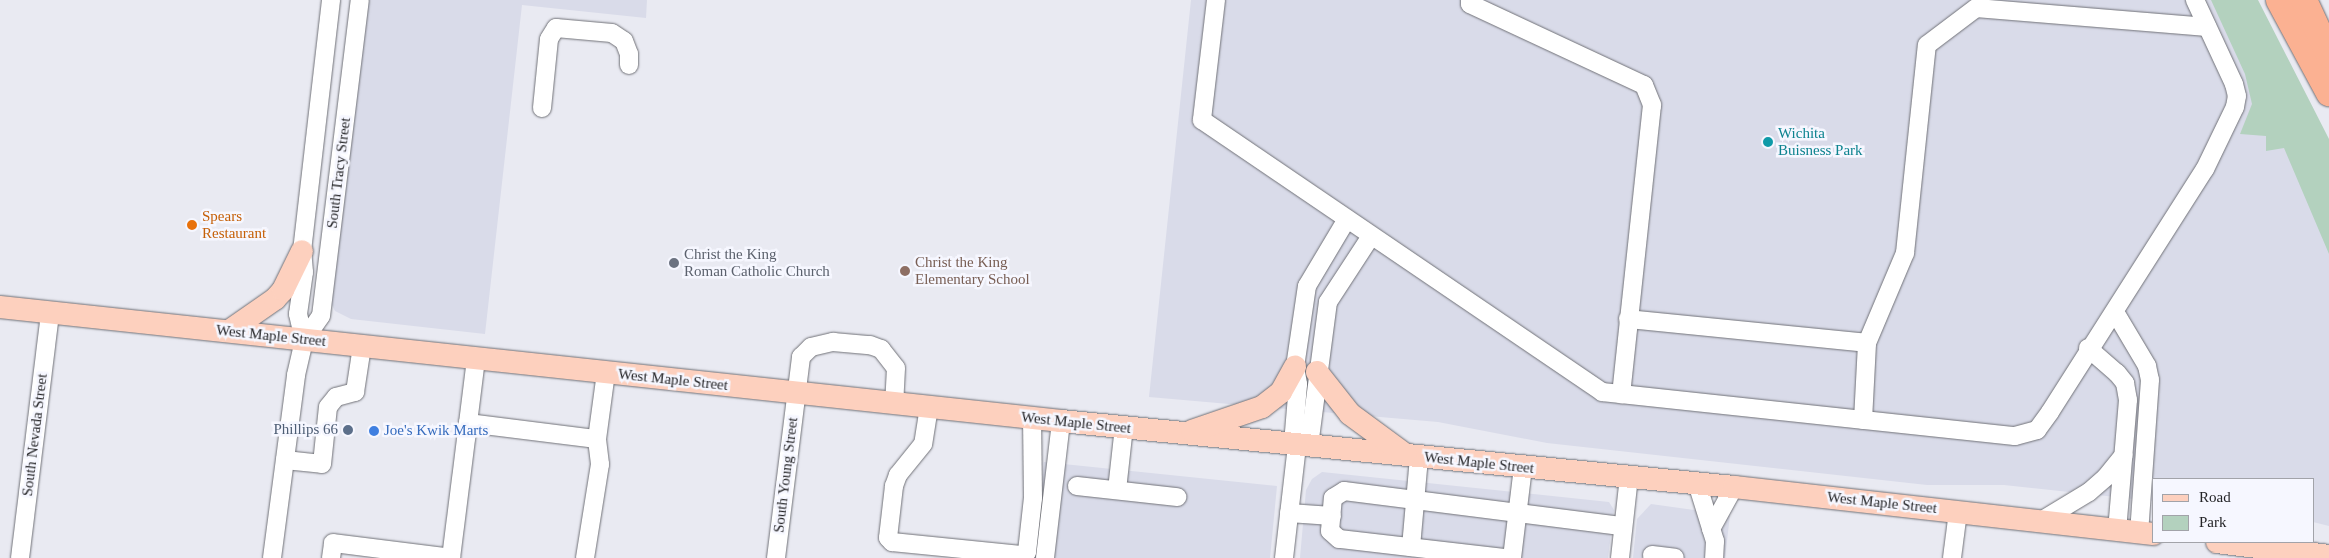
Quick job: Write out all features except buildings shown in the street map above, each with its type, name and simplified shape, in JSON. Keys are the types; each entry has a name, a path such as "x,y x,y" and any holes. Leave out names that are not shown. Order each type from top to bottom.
{"highway":[{"path":"2279,0 2329,93"},
{"path":"2304,0 2329,54"}],"main road":[{"path":"228,331 275,299 283,290 302,251"},
{"name":"West Maple Street","path":"0,307 1185,434 1734,487 2146,533"},
{"path":"1185,434 1262,407 1281,392 1295,367"},
{"path":"1317,372 1350,414 1413,456"},
{"path":"2224,543 2295,554 2329,556"}],"street":[{"name":"South Tracy Street","path":"272,558 304,340 298,314 304,272 302,251 331,0"},
{"name":"South Tracy Street","path":"304,340 321,316 360,0"},
{"path":"1216,0 1202,120 1572,374 1602,392 2015,436 2037,430 2088,348 2115,312 2204,169 2235,107 2238,96 2234,84 2196,0"},
{"path":"1470,0 1470,4 1644,85 1652,105 1621,394"},
{"path":"1863,420 1867,343 1905,253 1928,45 1976,8 2049,6 2207,27"},
{"path":"542,108 550,39 556,28 612,33 624,41 629,54 629,65"},
{"path":"1300,445 1298,384 1295,367 1307,286 1347,219"},
{"path":"1284,558 1300,445 1317,372 1328,302 1371,236"},
{"path":"2115,312 2147,366 2150,380 2143,461 2146,533"},
{"name":"South Nevada Street","path":"20,558 50,313"},
{"path":"1628,319 1867,343"},
{"name":"South Young Street","path":"776,558 801,357 811,348 834,342 870,345 882,350 896,368 894,403"},
{"path":"285,460 322,464 328,407 336,396 355,392 362,346"},
{"path":"2088,348 2125,383 2128,400 2117,530"},
{"path":"331,558 332,543 451,558 476,359"},
{"path":"585,558 600,464 597,439 606,372"},
{"path":"929,407 923,444 898,475 894,486 888,538 892,542 1023,555 1027,552 1033,498 1032,418"},
{"path":"1045,558 1061,421"},
{"path":"468,423 597,439"},
{"path":"1117,490 1124,427"},
{"path":"2041,522 2095,487 2124,455"},
{"path":"1410,547 1415,500 1413,456"},
{"path":"2143,461 2153,478"},
{"path":"1512,558 1523,467"},
{"path":"1620,558 1629,477"},
{"path":"1697,484 1715,541 1714,558"},
{"path":"1077,486 1177,497"},
{"path":"1711,529 1734,487"},
{"path":"1504,558 1339,539 1330,531 1333,498 1344,491 1623,526"},
{"path":"1952,558 1958,512"},
{"path":"1289,513 1332,516"},
{"path":"1652,555 1675,558"}],"shaded area":[{"path":"368,0 647,0 646,18 522,5 485,334 351,319 335,311 328,297"},
{"path":"1191,0 2252,0 2329,178 2329,526 2314,522 2314,478 2152,478 2152,501 2004,485 1927,485 1547,443 1438,422 1149,397"},
{"path":"1044,462 1277,486 1270,558 1035,558"},
{"path":"1322,472 1609,502 1614,510 1608,558 1300,558 1306,490 1312,479"},
{"path":"1651,504 1730,515 1725,558 1633,558 1637,519"}],"green space":[{"path":"2211,0 2258,0 2329,139 2329,254 2284,148 2266,151 2266,136 2240,134 2252,104 2245,74"}],"place":[{"name":"Wichita Buisness Park","path":"1768,142"},
{"name":"Spears Restaurant","path":"192,225"},
{"name":"Christ the King Roman Catholic Church","path":"674,263"},
{"name":"Christ the King Elementary School","path":"905,271"},
{"name":"Phillips 66","path":"348,430"},
{"name":"Joe's Kwik Marts","path":"374,431"}]}
